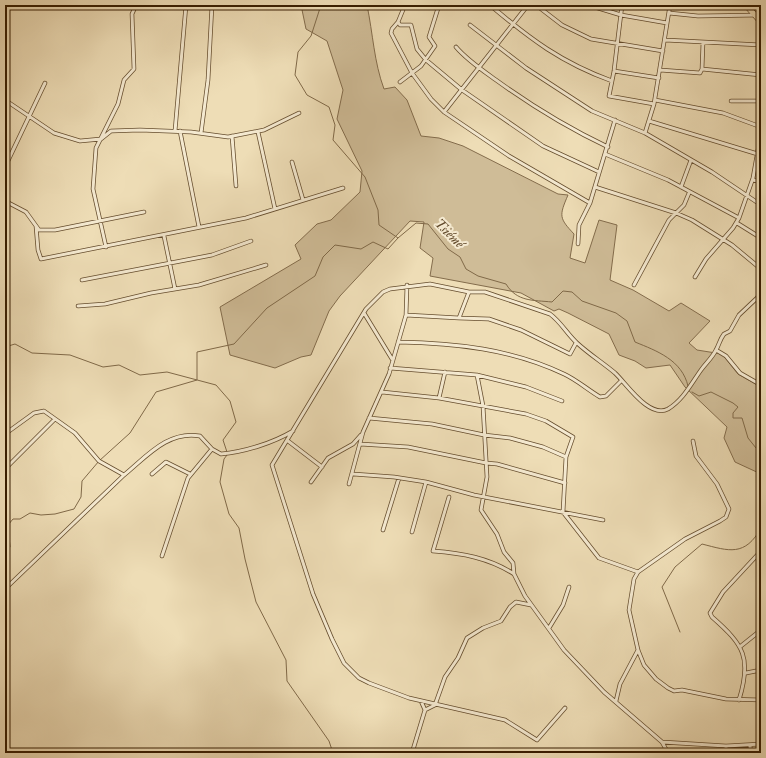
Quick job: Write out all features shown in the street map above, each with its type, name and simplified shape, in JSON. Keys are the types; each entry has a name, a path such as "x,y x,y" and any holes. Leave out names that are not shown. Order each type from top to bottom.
{"main road":[{"path":"746,5 761,22"}],"street":[{"path":"106,247 93,189 96,148 118,104 124,80 134,69 132,14 136,5"},
{"path":"186,5 178,131 199,227"},
{"path":"201,133 208,80 212,5"},
{"path":"405,5 398,22 392,29 391,33 412,73 431,99 444,112 514,159 590,203"},
{"path":"400,82 426,60 436,46 429,37 439,5"},
{"path":"490,5 513,25 559,58 589,73 612,81"},
{"path":"444,112 528,5"},
{"path":"536,5 573,31 591,39 663,51"},
{"path":"588,5 621,15 668,23"},
{"path":"622,5 614,71 609,96 718,112 761,128"},
{"path":"645,133 655,102 670,5"},
{"path":"669,13 698,16 761,15"},
{"path":"398,22 400,25 411,25 415,44 426,60 462,90 543,146 600,172"},
{"path":"470,25 496,47 592,111 645,133 691,160 761,205"},
{"path":"665,40 761,45"},
{"path":"660,70 698,74 702,69 703,42"},
{"path":"456,47 479,68 567,127 608,147"},
{"path":"702,69 761,75"},
{"path":"614,71 659,78"},
{"path":"5,167 45,83"},
{"path":"5,100 54,133 80,141 100,139 111,131 178,131 232,136 264,130 299,113"},
{"path":"731,101 761,100"},
{"path":"578,244 579,224 590,203 615,120"},
{"path":"649,121 760,155"},
{"path":"258,132 275,209"},
{"path":"695,277 706,259 737,223 748,196 760,155 761,133"},
{"path":"232,136 236,186"},
{"path":"605,154 668,180 689,193 739,218"},
{"path":"681,188 691,160"},
{"path":"292,162 303,200"},
{"path":"753,180 761,182"},
{"path":"595,187 676,213 724,239 761,269"},
{"path":"36,226 38,250 41,259 164,236 199,227 246,218 343,188"},
{"path":"634,284 669,220 684,205 689,193"},
{"path":"5,201 26,212 39,230 55,230 144,212"},
{"path":"737,223 761,238"},
{"path":"164,236 175,289"},
{"path":"82,280 212,255 251,241"},
{"path":"78,306 105,304 199,285 266,265"},
{"path":"565,708 537,740 505,720 421,701 359,678 341,658 313,594 272,469 273,463 288,441 364,314 383,292 390,289 430,284 469,292 485,292 550,314 559,322 576,343 615,373 621,381 649,406 661,411 667,409 692,387 701,370 716,350 724,334 730,331 739,316 757,298 761,291"},
{"path":"349,484 353,474 363,432 382,392 406,315 407,286"},
{"path":"459,318 469,292"},
{"path":"364,314 392,360"},
{"path":"406,315 489,319 521,330 570,354 576,343"},
{"path":"398,342 476,347 519,356 565,374 600,397 606,396 621,381"},
{"path":"716,350 726,356 740,374 761,385"},
{"path":"390,368 477,375 526,387 562,401"},
{"path":"439,398 444,372"},
{"path":"477,375 483,406 487,477 481,510 497,534 504,552 513,563 514,574 518,584 564,650 604,692 662,742 668,753"},
{"path":"382,392 439,398 526,414 546,421 573,437 566,457 563,512 599,558 638,572"},
{"path":"5,434 37,412 44,411 75,433 99,461 124,475"},
{"path":"369,418 432,424 484,435 510,438 543,447 566,457"},
{"path":"5,470 55,419"},
{"path":"5,589 124,475 160,444 178,436 187,434 200,436 212,449 221,454 285,436 294,430"},
{"path":"311,482 330,456 353,444 363,432"},
{"path":"285,436 288,441 322,467"},
{"path":"693,441 696,456 717,484 727,501 729,509 728,513 720,521 685,539 638,572 634,579 628,610 638,650 644,665 656,679 668,688 739,700 761,700"},
{"path":"360,444 408,448 497,464 565,483"},
{"path":"162,556 186,482 190,474 212,449"},
{"path":"152,474 161,465 167,462 190,474"},
{"path":"353,474 426,482 484,496 603,520"},
{"path":"383,530 399,478"},
{"path":"412,532 426,482"},
{"path":"449,497 433,551 466,554 484,559 514,574"},
{"path":"739,700 746,673 745,660 741,646 712,618 710,613 723,592 761,551"},
{"path":"549,628 563,605 569,588"},
{"path":"425,710 435,705 445,677 458,658 467,638 483,628 501,621 510,606 516,602 532,605"},
{"path":"741,646 761,630"},
{"path":"616,701 620,684 638,650"},
{"path":"746,673 761,670"},
{"path":"412,753 425,710 421,701"},
{"path":"662,742 726,746 750,746 761,744"},
{"path":"726,746 726,753"},
{"path":"750,746 751,753"}],"shaded area":[{"path":"301,5 367,5 376,58 384,89 395,87 407,100 421,136 439,138 463,146 558,194 568,195 563,208 562,216 565,224 574,234 570,258 585,263 599,220 617,225 610,280 633,290 669,311 681,303 710,321 689,343 697,350 722,354 738,374 761,387 761,474 735,462 724,438 727,427 685,387 670,365 646,368 635,361 619,355 609,334 559,309 554,311 521,293 430,276 433,258 420,248 424,222 410,221 340,296 329,311 311,355 301,357 275,368 230,355 220,307 301,259 295,245 317,224 331,220 360,192 362,171 337,119 343,90 327,41 306,29"}],"waterway":[{"name":"Tsiémé","path":"321,5 311,36 298,52 295,75 307,95 329,107 335,125 333,140 365,177 378,210 379,225 398,238 416,223 428,224 448,249 460,257 466,269 478,276 506,284 510,290 520,297 552,302 563,291 572,292 582,301 616,313 627,321 635,342 668,358 680,369 688,386"},
{"path":"5,553 10,547 8,525 13,519 20,519 30,513 41,515 55,514 74,509 81,497 82,481 99,461 130,433 156,392 197,380 197,352 234,344 267,308 315,276 323,257 335,245 361,249 373,242 388,249 398,238"},
{"path":"5,347 15,344 32,353 70,355 103,367 119,365 140,375 167,372 216,385 230,401 236,422 223,440 227,452"},
{"name":"Tsiémé","path":"692,392 699,396 711,392 738,407 733,413 733,418 742,418 748,438 756,448 761,448"},
{"path":"227,455 224,459 220,482 229,514 239,528 256,602 286,660 287,681 329,741 333,753"},
{"path":"680,632 662,587 675,567 702,544 728,550 742,548 749,544 761,528"}]}
